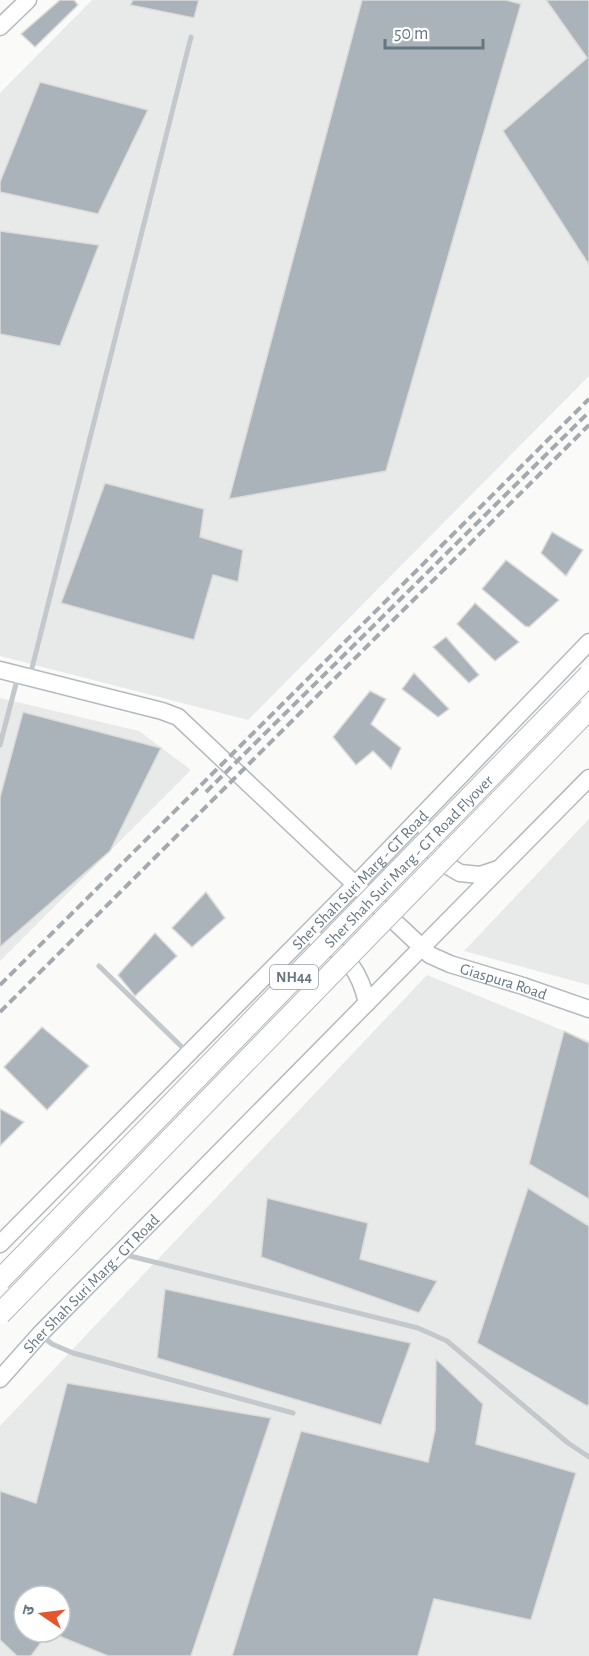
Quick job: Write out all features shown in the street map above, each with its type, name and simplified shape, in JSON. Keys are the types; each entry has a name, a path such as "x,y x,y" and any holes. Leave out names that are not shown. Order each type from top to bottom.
{"highway":[{"name":"Sher Shah Suri Marg - GT Road Flyover","path":"0,1280 589,675"},
{"name":"Sher Shah Suri Marg - GT Road Flyover","path":"0,1314 589,709"}],"street":[{"path":"0,27 27,0"},
{"name":"Sher Shah Suri Marg - GT Road","path":"0,1244 356,884 589,642"},
{"name":"Giaspura Road","path":"0,670 178,717 422,948 439,960 589,1009"},
{"name":"Sher Shah Suri Marg - GT Road","path":"0,1379 40,1334 589,778"},
{"path":"429,809 426,829 431,848 443,863 460,873 480,875 499,869"},
{"path":"304,937 320,941 347,959 361,980 367,1003"}],"lane":[{"path":"0,745 24,676 190,37"},
{"path":"99,966 189,1053"},
{"path":"120,1253 431,1333 447,1341 568,1443 589,1457"},
{"path":"40,1334 52,1344 73,1353 292,1413"}],"shaded area":[{"path":"92,0 589,0 589,376 248,720 0,656 0,93"},
{"path":"0,698 139,731 191,770 0,961"},
{"path":"589,819 589,985 464,951"},
{"path":"427,975 589,1041 589,1656 0,1656 0,1426"}],"building":[{"path":"60,0 74,0 78,5 35,47 21,34"},
{"path":"133,0 199,0 194,18 130,5"},
{"path":"362,0 506,0 521,4 386,471 229,499"},
{"path":"546,0 589,0 589,265 503,131 587,58"},
{"path":"40,82 148,110 98,214 0,192 0,182"},
{"path":"0,231 99,245 60,346 0,334"},
{"path":"105,483 204,509 200,537 243,550 238,582 213,575 194,640 61,603"},
{"path":"552,532 583,550 566,576 541,553"},
{"path":"506,560 559,600 529,627 482,589"},
{"path":"475,603 519,642 495,661 457,624"},
{"path":"446,637 479,675 469,683 433,647"},
{"path":"414,673 449,709 438,717 402,689"},
{"path":"370,691 386,699 371,724 401,748 391,769 373,751 356,765 333,737"},
{"path":"23,712 161,748 110,851 0,947 0,797"},
{"path":"206,892 225,918 192,947 172,928"},
{"path":"155,933 177,956 135,996 118,975"},
{"path":"42,1027 89,1066 47,1110 4,1067"},
{"path":"564,1031 589,1043 589,1199 529,1164"},
{"path":"0,1109 24,1122 0,1146"},
{"path":"528,1188 589,1226 589,1404 587,1406 477,1343"},
{"path":"267,1198 368,1223 360,1259 437,1281 419,1313 261,1257"},
{"path":"165,1289 411,1343 381,1425 157,1358"},
{"path":"436,1359 483,1404 476,1444 576,1473 531,1620 434,1599 418,1656 232,1656 301,1431 428,1462 435,1430"},
{"path":"67,1383 271,1418 191,1656 108,1656 72,1641 72,1584 12,1584 12,1644 40,1644 31,1656 17,1656 0,1640 0,1491 36,1503"}],"railway":[{"path":"0,985 589,399"},
{"path":"206,792 589,412"},
{"path":"0,1012 589,425"}]}
